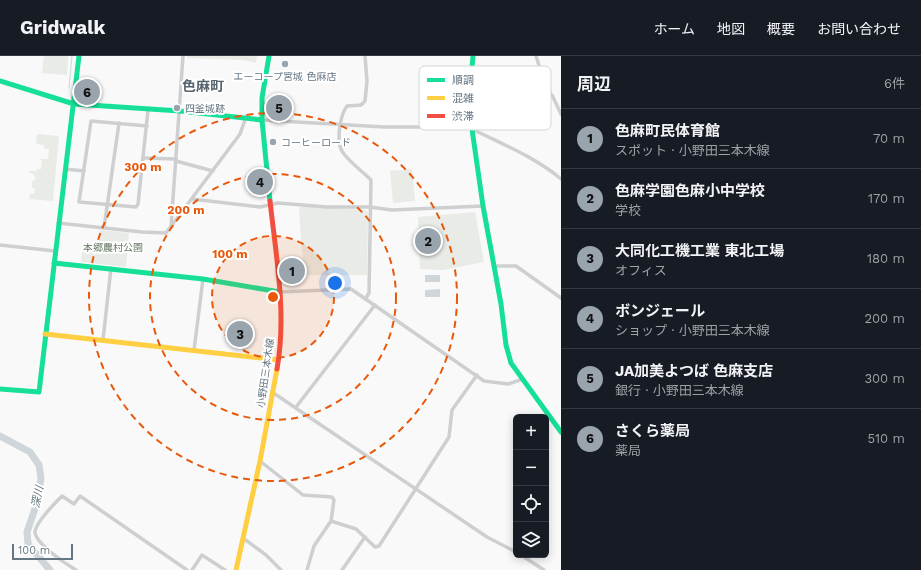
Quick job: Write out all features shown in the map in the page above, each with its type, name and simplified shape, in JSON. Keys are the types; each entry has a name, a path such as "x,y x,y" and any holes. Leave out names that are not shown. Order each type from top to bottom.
{"street":[{"path":"0,389 39,392 79,56"},
{"path":"171,228 183,56"},
{"name":"小野田三本木線","path":"236,570 260,461 278,360 281,323 280,292 262,120 262,98 269,56"},
{"path":"365,56 367,81 365,101 361,105 347,106 342,113 340,125 342,151 371,180 369,293 366,298"},
{"path":"472,66 473,56"},
{"path":"536,56 539,66"},
{"path":"0,81 74,104 180,111 262,120 340,125 419,126"},
{"path":"551,94 561,114"},
{"path":"147,126 91,121 79,202 136,207 138,204 147,126 148,110"},
{"path":"58,224 166,233 240,134 246,118"},
{"path":"104,228 119,123"},
{"path":"472,130 483,206 501,304 506,344 511,362 561,432"},
{"path":"474,130 517,151 550,170 561,179"},
{"path":"143,158 176,160 213,171"},
{"path":"65,169 84,171"},
{"path":"192,199 240,206 262,207 278,203 370,207 392,210 483,206"},
{"path":"0,245 55,251"},
{"path":"54,263 203,279 280,292 352,289 486,382 504,384 523,379"},
{"path":"494,266 516,266 561,298"},
{"path":"103,340 111,268"},
{"path":"194,350 203,279"},
{"path":"296,407 375,305"},
{"path":"45,334 278,360"},
{"path":"330,521 356,529 375,547 379,546 449,437 452,410 477,375"},
{"path":"272,392 499,545 513,551"},
{"path":"260,461 303,495 332,497 334,500 330,521 314,546 307,570"},
{"path":"76,570 42,544 36,536 35,531 40,521 62,496 74,504 80,496 187,570"},
{"path":"342,570 365,537"},
{"path":"243,538 266,554 281,570"},
{"path":"192,570 202,555 225,570"},
{"path":"526,558 544,570"}],"green space":[{"path":"44,56 68,56 67,75 42,73"},
{"path":"187,56 257,56 256,63 243,60 187,58"},
{"path":"37,134 59,136 53,201 29,199 30,194 34,194 35,189 32,188 32,182 36,178 32,173 29,173 29,171 37,171 37,169 41,169 42,161 40,159 48,159 49,149 44,149 44,145 36,144"},
{"path":"412,169 415,201 393,203 390,171"},
{"path":"301,206 365,210 368,212 367,275 304,275 299,211"},
{"path":"475,212 484,262 443,270 420,269 418,217"},
{"name":"本郷農村公園","path":"100,230 129,233 126,267 81,262 83,244 98,245"}],"shaded area":[{"path":"425,275 440,275 440,282 425,282"},
{"path":"440,289 440,297 425,297 425,290"}],"waterway":[{"path":"69,88 72,56"},
{"name":"深川","path":"0,436 30,452 39,465 41,478 37,503 27,532 28,544 50,570"}],"traffic: fast":[{"path":"0,389 39,392 79,56"},
{"path":"269,56 262,98 262,120 270,201"},
{"path":"472,66 473,56"},
{"path":"0,81 74,104 180,111 262,120"},
{"path":"472,130 483,206 501,304 506,345 511,363 561,432"},
{"path":"54,263 203,279 280,292"}],"traffic: slow":[{"path":"45,334 278,360"},
{"path":"236,570 260,461 277,369"}],"traffic: jam":[{"path":"270,201 281,306 280,348 277,369"}],"place":[{"name":"エーコープ宮城 色麻店","path":"285,64"},
{"name":"さくら薬局","path":"87,92"},
{"name":"四釜城跡","path":"177,108"},
{"name":"JA加美よつば 色麻支店","path":"279,108"},
{"name":"コーヒーロード","path":"273,142"},
{"name":"ボンジェール","path":"260,182"},
{"name":"色麻学園色麻小中学校","path":"428,241"},
{"name":"色麻町民体育館","path":"292,271"},
{"name":"大同化工機工業 東北工場","path":"240,334"}],"district":[{"name":"色麻町","path":"203,86"}]}
